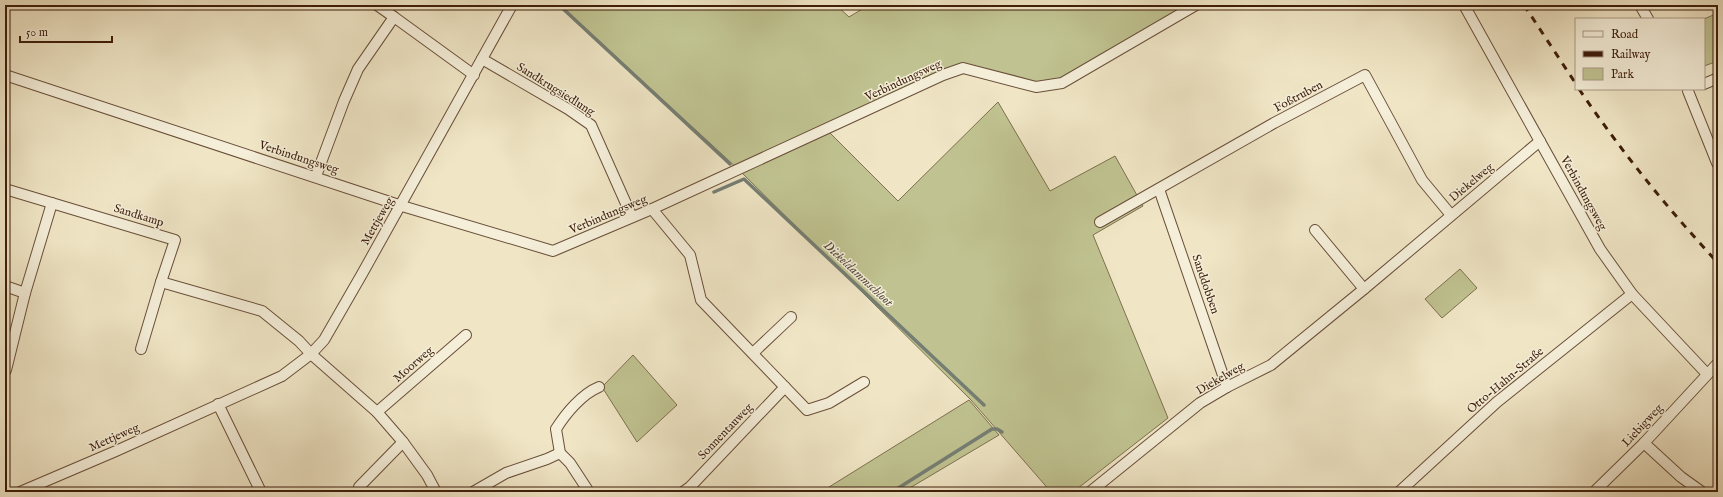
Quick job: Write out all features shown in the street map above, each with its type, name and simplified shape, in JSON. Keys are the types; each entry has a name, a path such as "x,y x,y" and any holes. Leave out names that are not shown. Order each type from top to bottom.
{"street":[{"path":"377,5 474,75"},
{"name":"Mettjeweg","path":"20,492 116,451 282,376 311,354 324,340 402,206 512,5"},
{"name":"Verbindungsweg","path":"5,75 316,176 402,206 553,251 652,209 943,75 963,68 1036,87 1062,83 1196,5"},
{"name":"Verbindungsweg","path":"1464,5 1600,249 1632,294 1707,374"},
{"path":"1640,5 1647,18"},
{"path":"316,176 344,101 358,69 394,17"},
{"name":"Sandkrugsiedlung","path":"482,59 568,109 591,126 632,217"},
{"name":"Foßtruben","path":"1100,222 1274,123 1365,75 1422,180 1451,215"},
{"path":"1705,84 1718,78"},
{"path":"1689,90 1717,163"},
{"name":"Diekelweg","path":"1090,492 1200,404 1227,387 1271,365 1540,141"},
{"name":"Sandkamp","path":"5,189 175,240 141,349"},
{"name":"Sanddobben","path":"1159,189 1227,387"},
{"path":"6,370 25,293 52,203"},
{"path":"652,209 690,255 701,300 807,410 829,403 864,382"},
{"path":"1315,230 1364,289"},
{"path":"161,282 262,311 299,341 311,354 376,412 403,442 427,475 436,492"},
{"path":"5,286 25,293"},
{"name":"Otto-Hahn-Straße","path":"1399,492 1497,402 1632,294"},
{"path":"753,353 790,317"},
{"name":"Moorweg","path":"376,412 466,335"},
{"name":"Liebigweg","path":"1594,492 1644,443 1718,364"},
{"path":"589,492 570,462 560,453 556,428 564,417 591,390 599,387"},
{"name":"Sonnentauweg","path":"683,492 690,487 785,387"},
{"path":"218,404 261,492"},
{"path":"359,487 403,442"},
{"path":"1644,443 1681,477 1702,492"},
{"path":"474,492 506,473 560,453"}],"green space":[{"path":"560,5 836,5 849,17 869,5 1191,5 1062,83 1036,87 963,68 827,130 898,201 998,102 1050,191 1115,156 1143,206 1093,235 1168,418 1073,492 1051,492 971,400 739,170"},
{"path":"1718,13 1718,61 1705,66 1705,19"},
{"path":"1460,269 1477,288 1442,318 1425,299"},
{"path":"633,355 677,405 637,442 602,387"},
{"path":"969,400 999,435 903,492 821,492"}],"waterway":[{"path":"559,5 730,164"},
{"name":"Diekeldammschloot","path":"714,192 744,179 984,405"},
{"name":"Diekeldammschloot","path":"892,492 992,429 997,429 1002,432"}],"railway":[{"path":"1524,5 1575,82"},
{"path":"1580,90 1611,135 1645,179 1718,263"}]}
